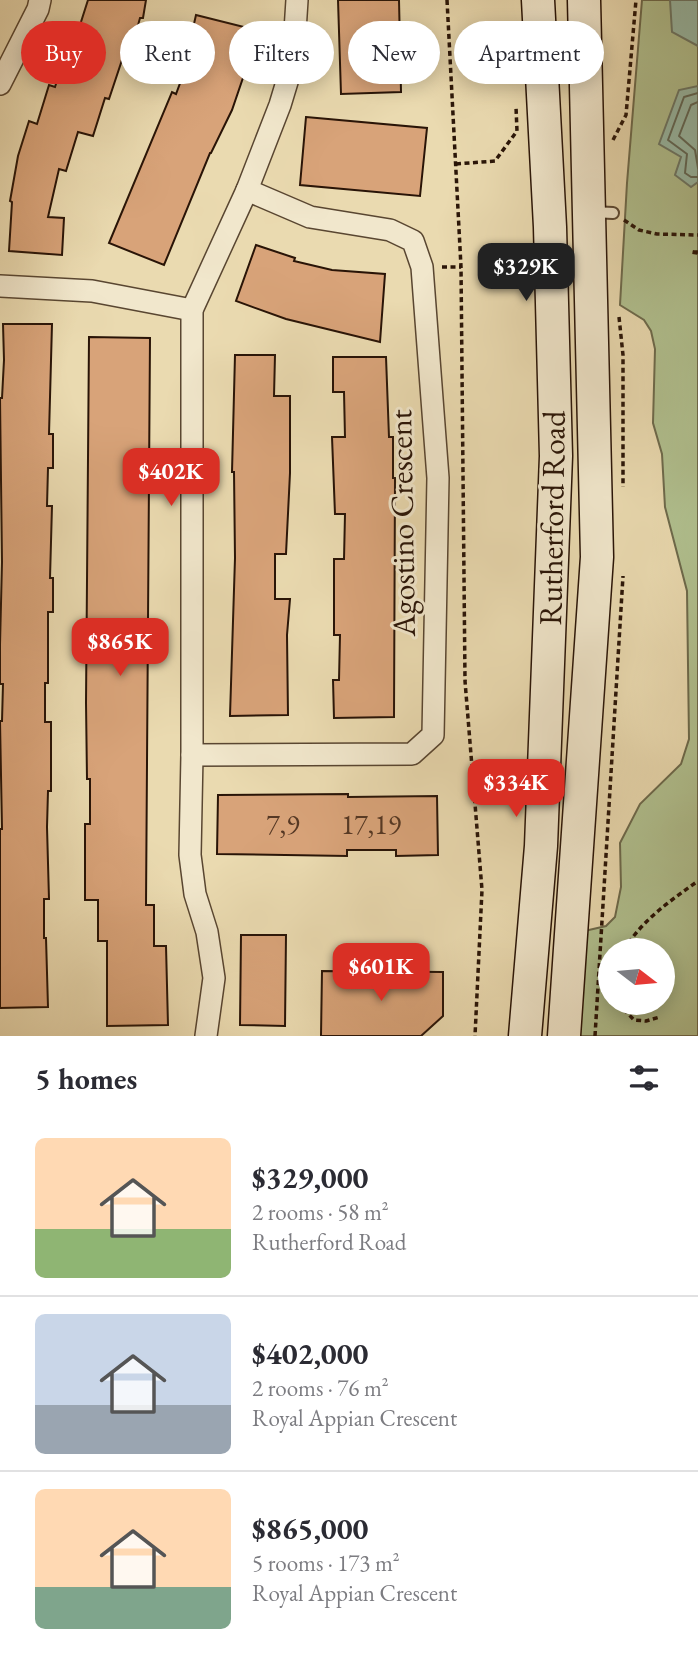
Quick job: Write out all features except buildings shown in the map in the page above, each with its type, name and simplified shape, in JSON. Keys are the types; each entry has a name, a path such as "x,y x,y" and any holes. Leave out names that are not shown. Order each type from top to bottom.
{"main road":[{"name":"Rutherford Road","path":"525,1036 541,846 556,456 550,227 538,0"},
{"name":"Rutherford Road","path":"564,1036 597,557 601,212 584,0"}],"street":[{"path":"0,85 40,0"},
{"path":"206,1036 214,978 207,932 195,894 190,855 192,310 247,190 280,105 293,62 297,0"},
{"name":"Agostino Crescent","path":"192,755 412,754 433,735 438,478 422,267 413,241 390,230 310,217 247,190"},
{"path":"0,286 92,290 192,310"}],"path":[{"path":"447,0 461,267 465,681 482,890 475,1036"},
{"path":"612,142 626,115 636,0"},
{"path":"457,164 495,160 517,131 516,105"},
{"path":"601,212 639,230 657,234 698,234"},
{"path":"631,938 647,919 698,881"},
{"path":"629,1015 634,1020 646,1021 660,1017"}],"shaded area":[{"path":"642,0 698,0 698,1036 576,1036 580,932 606,926 615,917 621,887 620,843 640,804 681,764 689,739 687,591 665,507 662,454 653,423 655,349 651,331 644,320 620,305"}],"water":[{"path":"670,0 698,0 698,46 672,32"},
{"path":"698,86 698,182 691,187 675,175 681,157 659,144 679,90"}]}
